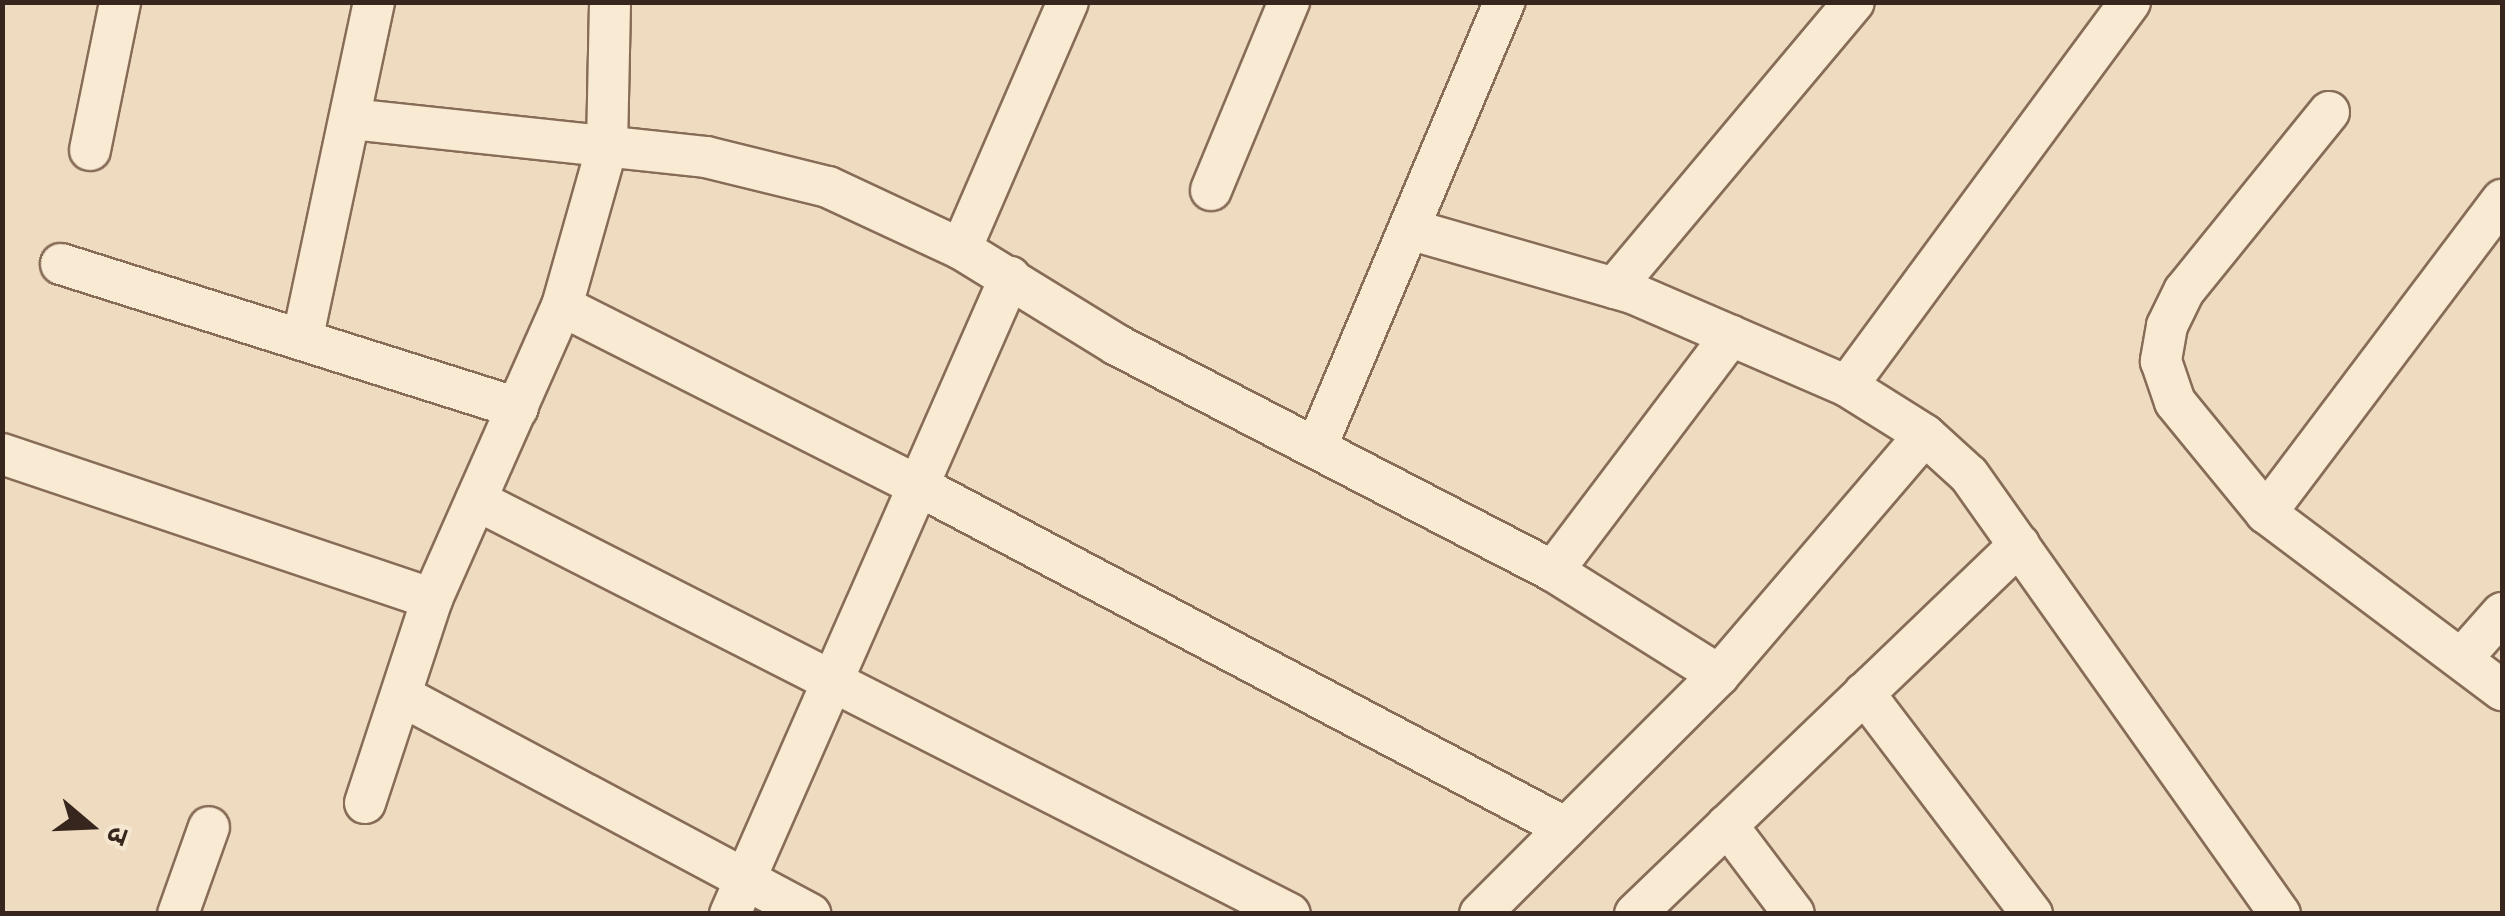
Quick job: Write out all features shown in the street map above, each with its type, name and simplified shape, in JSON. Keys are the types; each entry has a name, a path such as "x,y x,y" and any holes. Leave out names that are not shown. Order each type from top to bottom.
{"street":[{"path":"90,150 120,2"},
{"path":"303,336 374,2"},
{"path":"365,803 432,599 562,306 607,147 610,2"},
{"path":"961,249 1068,2"},
{"path":"1211,190 1289,2"},
{"path":"1316,448 1504,2"},
{"path":"1614,288 1854,2"},
{"path":"1847,386 2130,2"},
{"path":"2328,112 2184,291 2164,344 2162,361 2175,402 2266,513 2502,690"},
{"path":"351,120 706,157 828,187 961,249 1116,345 1553,571 1719,676"},
{"path":"2266,513 2502,200"},
{"path":"1409,230 1614,288 1847,386 1925,435 1969,476 2274,911"},
{"path":"61,264 303,336 518,408"},
{"path":"737,897 829,678 1010,277"},
{"path":"562,306 915,484 1566,828"},
{"path":"1553,571 1732,336"},
{"path":"1480,914 1719,676 1925,435"},
{"path":"4,457 432,599"},
{"path":"476,500 1290,914"},
{"path":"1635,914 2018,544"},
{"path":"2463,657 2502,612"},
{"path":"1864,693 2032,914"},
{"path":"402,696 737,897 810,914"},
{"path":"1727,824 1794,914"},
{"path":"178,914 208,827"}]}
